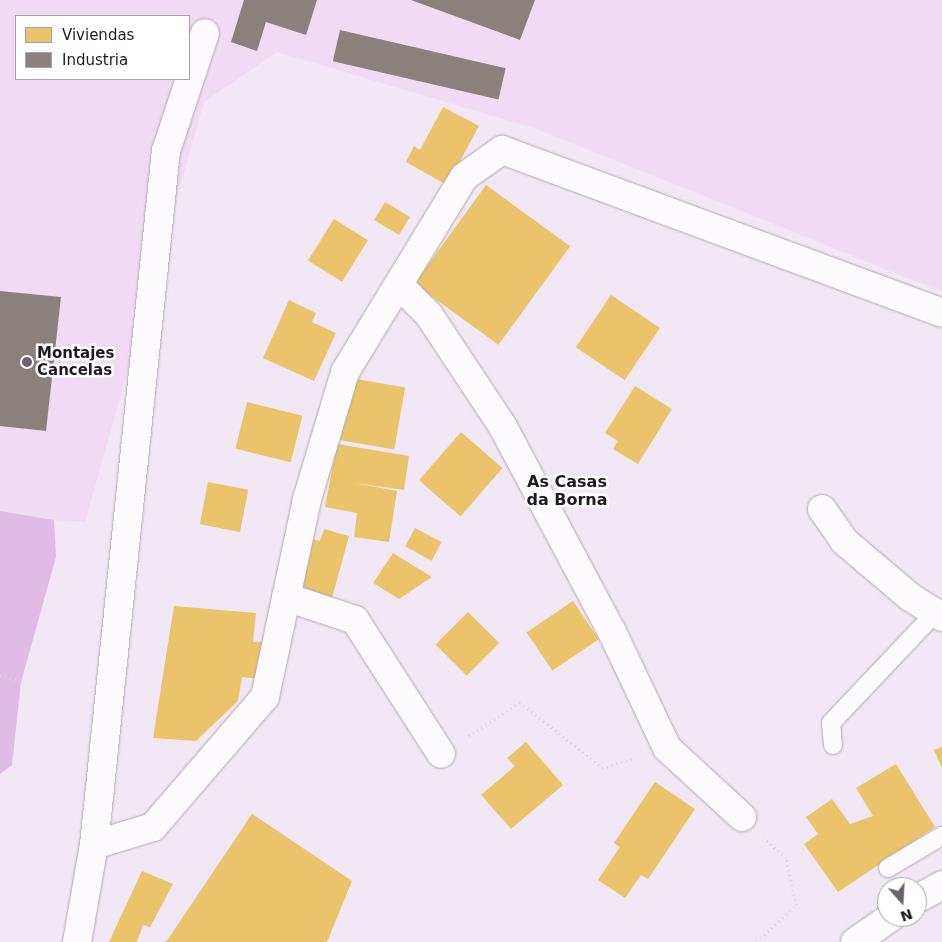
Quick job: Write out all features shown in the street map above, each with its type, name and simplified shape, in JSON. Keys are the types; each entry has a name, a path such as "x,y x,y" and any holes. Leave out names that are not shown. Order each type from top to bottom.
{"street":[{"path":"77,942 94,845 166,151 206,33"},
{"path":"94,845 153,827 264,697 307,499 345,372 464,178 502,150 942,313"},
{"path":"399,285 429,315 502,427 612,632 667,748 742,817"},
{"path":"822,509 844,540 910,598 939,615"},
{"path":"286,596 355,620 441,754"},
{"path":"927,893 942,885"},
{"path":"855,942 877,927"}],"lane":[{"path":"833,745 831,724 939,615"},
{"path":"888,868 942,836"}],"path":[{"path":"0,675 21,682"},
{"path":"441,754 520,702 602,768 667,748"},
{"path":"742,817 786,858 796,905 757,942"}],"shaded area":[{"path":"0,0 942,0 942,292 537,129 277,52 204,102 85,522 54,520 0,511"},
{"path":"0,511 54,520 56,557 21,682 12,765 0,774"}],"building: Viviendas":[{"path":"443,107 479,126 447,185 406,162 414,146 420,150"},
{"path":"486,185 570,246 498,345 414,284"},
{"path":"385,202 410,217 399,235 374,220"},
{"path":"334,219 368,240 342,282 308,261"},
{"path":"611,295 660,328 625,380 576,347"},
{"path":"289,300 316,313 312,322 336,333 314,381 263,358"},
{"path":"351,378 405,388 394,450 340,440"},
{"path":"635,386 672,409 638,464 613,449 618,441 605,433"},
{"path":"247,402 302,416 291,462 235,449"},
{"path":"461,432 503,468 461,516 419,480"},
{"path":"337,444 409,456 404,490 355,483 397,491 389,542 354,537 357,513 325,507"},
{"path":"208,482 248,490 240,532 200,524"},
{"path":"415,528 441,542 432,561 405,547"},
{"path":"324,529 349,536 332,598 294,588 307,538 320,541"},
{"path":"393,553 432,577 399,599 373,583"},
{"path":"573,601 599,639 552,670 527,632"},
{"path":"174,606 256,613 253,642 266,642 260,679 242,677 238,701 196,741 153,738"},
{"path":"468,612 499,643 467,676 435,645"},
{"path":"526,742 563,785 511,829 481,795 515,766 507,758"},
{"path":"942,747 942,768 934,750"},
{"path":"896,764 935,827 838,892 804,844 818,834 806,817 832,799 850,824 873,816 856,788"},
{"path":"655,782 695,809 648,879 641,875 625,898 598,880 620,847 614,843"},
{"path":"252,814 352,881 327,942 166,942"},
{"path":"142,871 173,884 150,927 143,925 137,942 109,942"}],"building: Industria":[{"path":"244,0 317,0 306,35 266,22 257,51 231,42"},
{"path":"411,0 535,0 520,40"},
{"path":"340,30 506,68 498,99 333,61"},
{"name":"Montajes Cancelas","path":"0,291 61,297 46,431 0,426"}],"place":[{"name":"Montajes Cancelas","path":"27,362"}],"district":[{"name":"As Casas da Borna","path":"567,491"}]}
